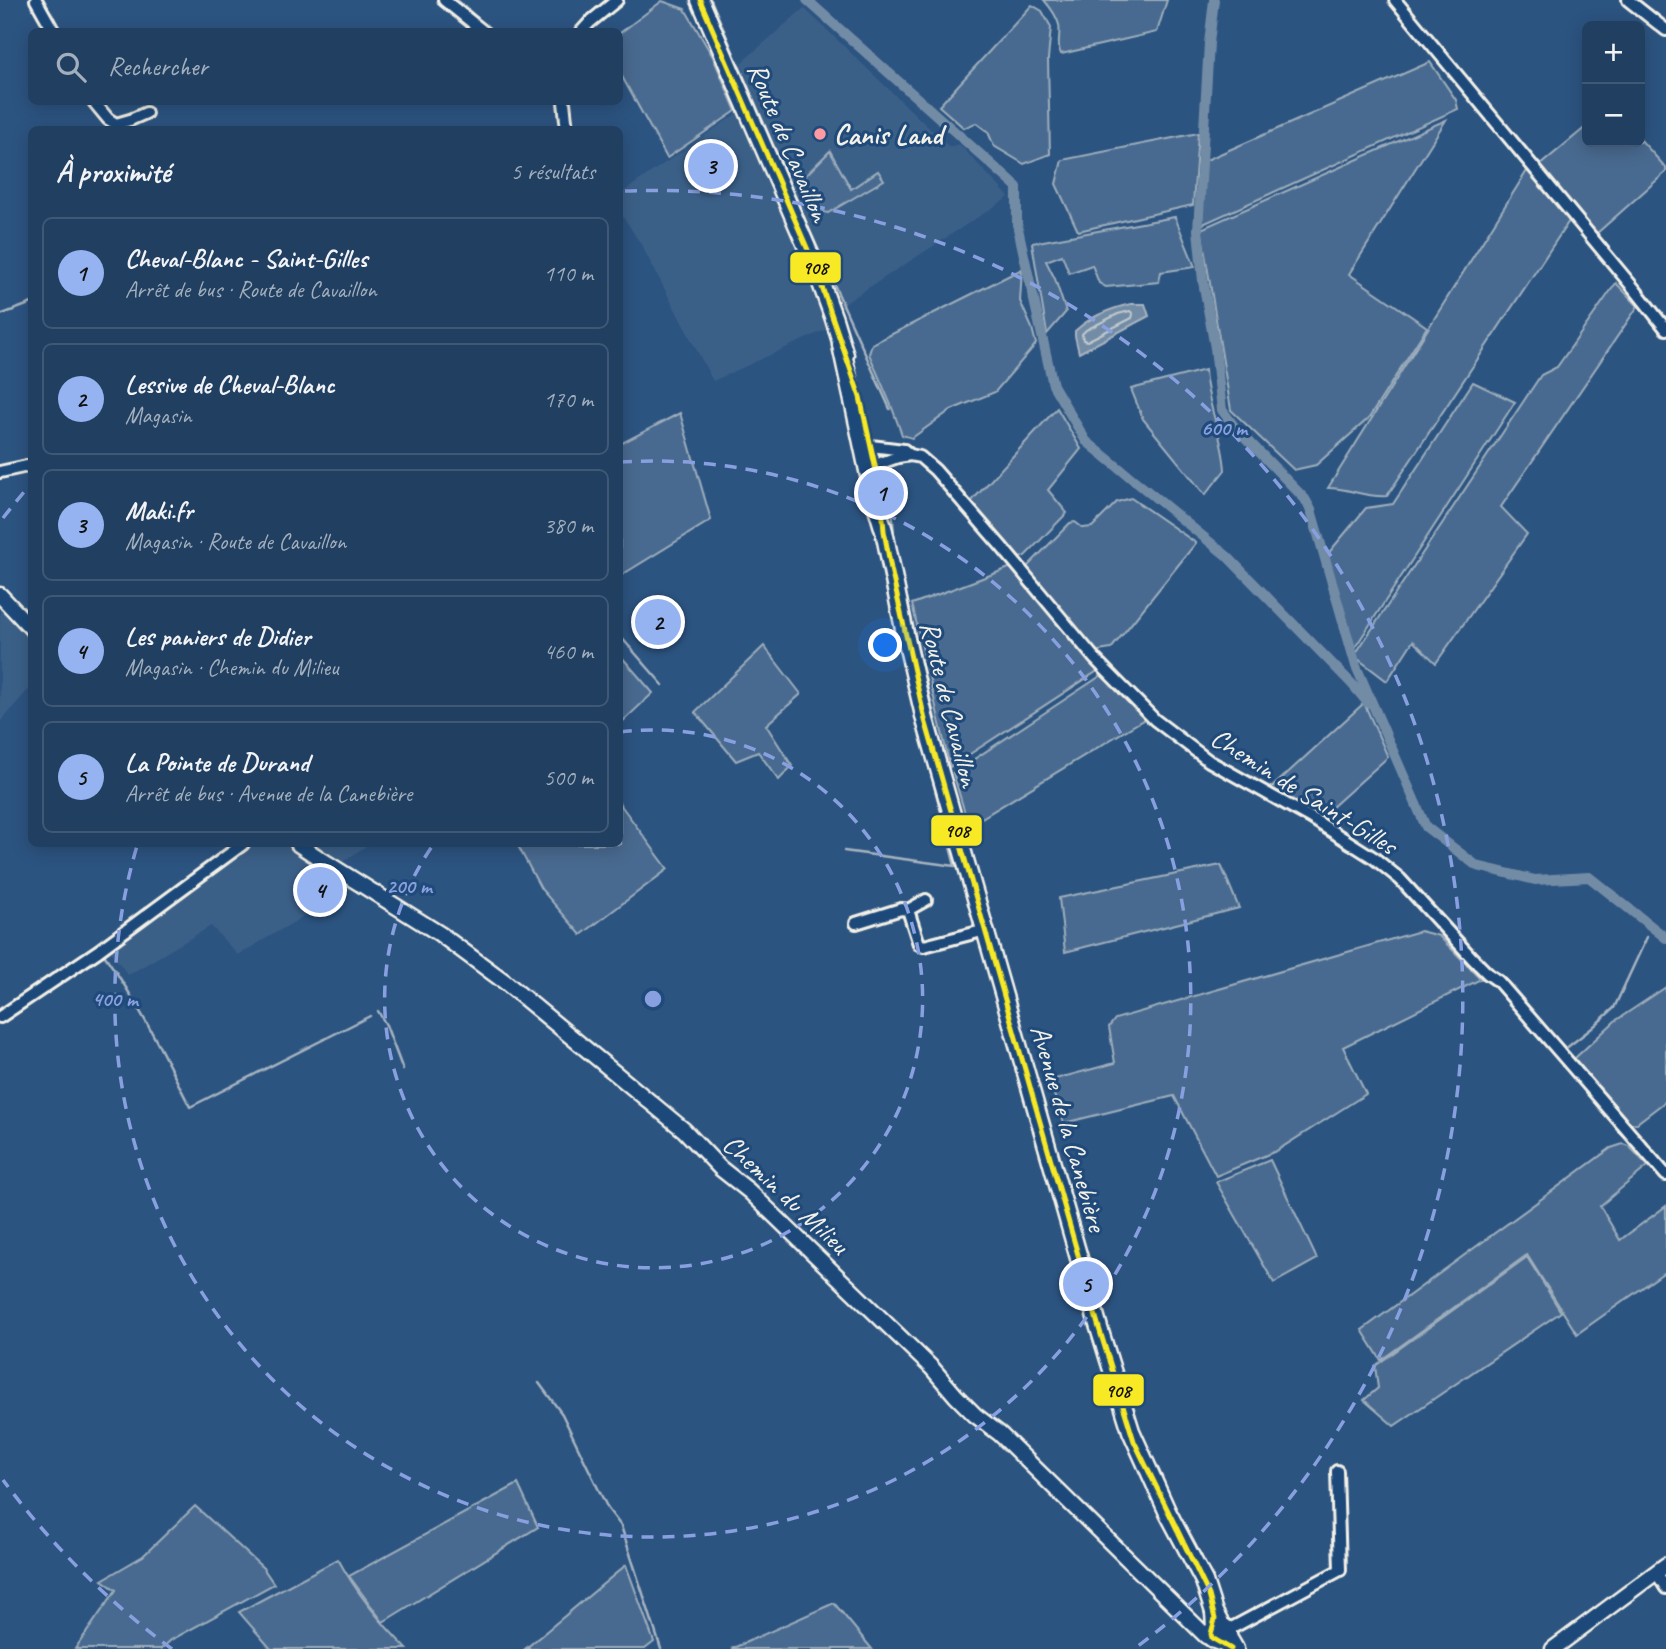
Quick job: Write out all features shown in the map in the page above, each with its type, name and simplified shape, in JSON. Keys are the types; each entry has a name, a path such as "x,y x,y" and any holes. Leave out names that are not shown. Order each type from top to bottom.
{"main road":[{"name":"Route de Cavaillon","path":"700,0 814,264 834,319 854,404 870,456"},
{"name":"Route de Cavaillon","path":"841,345 860,397 873,494 884,531 916,686 986,929"},
{"name":"Avenue de la Canebière","path":"986,929 1131,1432 1203,1581 1219,1635"}],"street":[{"path":"36,0 52,28"},
{"path":"444,0 479,28"},
{"path":"585,28 617,0"},
{"path":"1395,0 1666,329"},
{"path":"1628,0 1666,30"},
{"path":"96,105 116,124 146,113"},
{"path":"563,105 566,126"},
{"path":"870,456 904,450 911,455"},
{"path":"870,456 911,455"},
{"name":"Chemin de Saint-Gilles","path":"911,455 920,457 935,470 1095,659 1155,720 1209,761 1338,834 1400,879 1472,958 1506,989 1666,1175"},
{"path":"0,458 2,471 28,466"},
{"path":"0,595 28,625"},
{"path":"0,1017 98,951 239,847"},
{"name":"Chemin du Milieu","path":"302,847 431,928 527,998 684,1130 720,1168 749,1191 932,1368 975,1415 1000,1434 1219,1635"},
{"path":"856,923 901,909 908,910 926,900"},
{"path":"908,910 919,944 924,946 986,929"},
{"path":"1219,1635 1340,1570 1337,1471"},
{"path":"1553,1649 1661,1569 1666,1588"}],"shaded area":[{"path":"1044,0 1167,0 1157,32 1061,54 1058,22"},
{"path":"662,1 685,9 713,57 736,111 667,158 623,78 623,31"},
{"path":"1032,5 1042,11 1051,27 1048,59 1050,154 1024,164 994,146 988,132 976,123 964,128 939,106"},
{"path":"804,8 949,147 959,144 1009,197 845,303 825,330 713,381 642,246 623,217 623,192 755,101 741,63"},
{"path":"1430,62 1456,100 1458,109 1201,225 1204,161"},
{"path":"1446,120 1349,274 1427,327 1369,418 1316,465 1294,470 1231,410 1201,229"},
{"path":"1582,130 1582,147 1645,147 1645,145 1666,168 1666,172 1596,234 1539,166"},
{"path":"1198,133 1193,205 1078,231 1056,184 1062,160"},
{"path":"830,151 851,189 878,171 884,180 828,213 813,205 801,180"},
{"path":"1530,166 1571,218 1387,496 1328,488"},
{"path":"1175,217 1195,267 1161,272 1159,282 1106,287 1099,283 1092,265 1069,273 1062,255 1046,261 1066,312 1047,334 1032,243"},
{"path":"1022,269 1020,301 1036,344 995,392 951,410 912,438 902,435 869,354 872,344"},
{"path":"1616,283 1638,306 1501,507 1527,534 1436,663 1413,641 1387,681 1354,656 1541,375 1557,367"},
{"path":"1205,370 1225,470 1205,495 1143,419 1131,389"},
{"path":"1473,382 1515,402 1354,649 1326,556 1366,508 1393,504"},
{"path":"1057,408 1081,449 1048,490 1067,513 1025,556 1017,559 969,504"},
{"path":"680,413 711,520 623,574 623,442"},
{"path":"1131,498 1196,543 1111,649 1093,652 1025,569 1070,523 1075,522 1083,528 1092,527 1117,502"},
{"path":"1012,567 1099,670 950,767 912,604"},
{"path":"0,602 28,632 28,690 0,722"},
{"path":"764,646 801,694 766,725 792,766 779,780 758,752 736,761 695,712"},
{"path":"623,658 653,693 623,721"},
{"path":"1102,675 1146,718 980,819 967,820 953,773"},
{"path":"1364,703 1388,757 1321,817 1269,790"},
{"path":"623,808 668,869 581,935 541,889 519,847 623,847"},
{"path":"249,847 289,847 350,884 316,909 238,955 211,926 128,975 109,949"},
{"path":"317,847 365,847 341,863"},
{"path":"1221,865 1239,908 1065,952 1059,898"},
{"path":"1420,931 1439,936 1481,979 1343,1047 1366,1094 1276,1151 1216,1176 1174,1096 1064,1123 1052,1089 1055,1079 1115,1063 1109,1027 1115,1019"},
{"path":"1666,987 1666,1101 1637,1123 1626,1124 1595,1090 1575,1058 1615,1021"},
{"path":"1623,1144 1629,1146 1648,1166 1600,1206 1620,1240 1666,1206 1666,1271 1577,1334 1527,1255 1381,1360 1362,1330 1611,1148"},
{"path":"1270,1160 1317,1259 1274,1283 1216,1182"},
{"path":"1527,1257 1561,1312 1394,1426 1364,1400 1378,1388 1375,1366"},
{"path":"518,1484 538,1527 383,1622 349,1576"},
{"path":"195,1506 263,1568 274,1584 171,1640 161,1649 75,1649 116,1590 102,1580 143,1556"},
{"path":"338,1559 369,1606 407,1649 271,1649 239,1612"},
{"path":"626,1565 654,1642 645,1649 525,1649"},
{"path":"834,1603 872,1649 731,1649"}],"water":[{"path":"1131,304 1145,304 1149,316 1079,353 1075,331 1087,321"}],"waterway":[{"path":"457,0 488,28"},
{"path":"711,0 890,409"},
{"path":"807,0 1017,187 1017,224 1053,385 1086,441 1227,556 1368,703"},
{"path":"1214,0 1198,230 1222,410 1234,426 1305,499 1311,510 1356,666 1426,827 1477,866 1535,880 1589,877 1666,938"},
{"path":"0,315 28,304"},
{"path":"894,472 894,539 922,666 946,763 1004,965"},
{"path":"844,851 955,866 908,686 881,565 880,549"},
{"path":"623,639 663,685"},
{"path":"1565,1049 1614,1008 1647,937"},
{"path":"99,956 105,956 129,993 190,1107 370,1016"},
{"path":"378,1011 403,1070"},
{"path":"539,1383 562,1414 608,1509 621,1526 661,1649"}],"transit line":[{"name":"908","path":"700,0 814,264 860,397 881,493 891,569 925,720 1099,1328 1134,1441 1209,1595 1215,1619 1212,1638 1231,1649"}],"place":[{"name":"Canis Land","path":"820,134"},
{"name":"Maki.fr","path":"711,166"},
{"name":"Cheval-Blanc - Saint-Gilles","path":"881,493"},
{"name":"Lessive de Cheval-Blanc","path":"658,622"},
{"name":"Les paniers de Didier","path":"320,890"},
{"name":"La Pointe de Durand","path":"1086,1284"}]}
